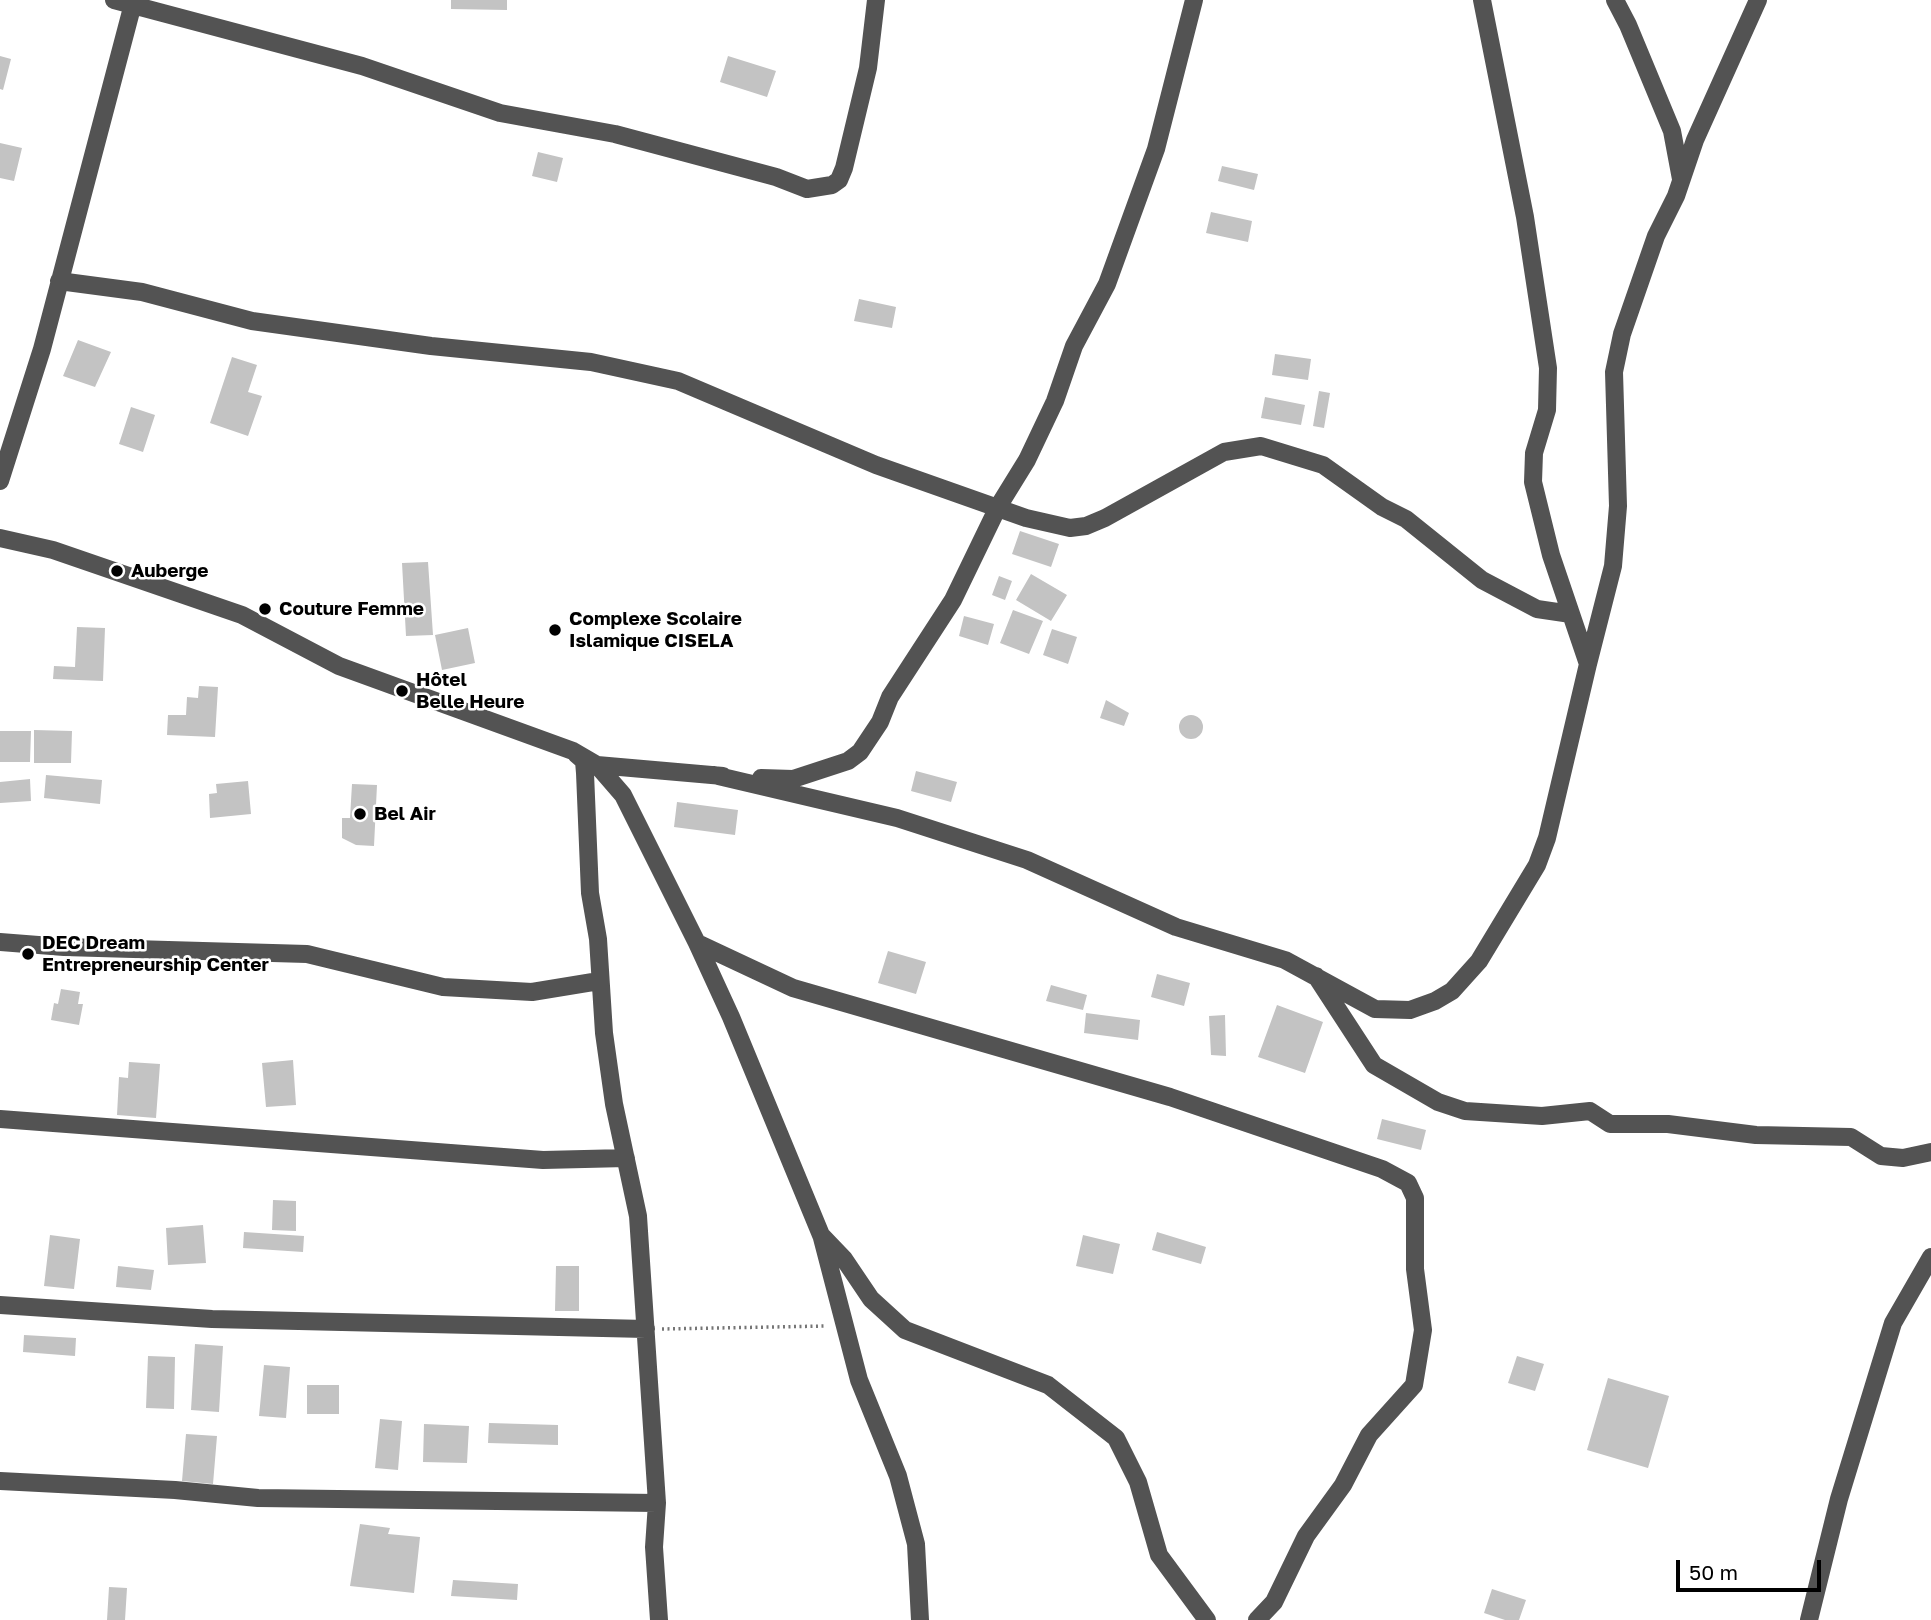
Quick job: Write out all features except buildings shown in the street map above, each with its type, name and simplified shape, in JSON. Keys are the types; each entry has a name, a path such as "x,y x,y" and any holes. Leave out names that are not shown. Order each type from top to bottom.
{"street":[{"path":"114,0 362,66 500,113 615,134 816,189 839,180 844,168 868,68 876,0"},
{"path":"597,765 793,779 848,761 860,752 880,722 890,697 953,600 998,508 1032,449 1055,401 1074,346 1107,284 1156,149 1194,0"},
{"path":"1482,0 1525,217 1548,368 1547,410 1534,453 1533,482 1551,555 1588,664"},
{"path":"1615,0 1629,25 1672,131 1681,182"},
{"path":"714,775 849,806 962,837 1027,860 1176,927 1224,943 1251,947 1316,976 1375,1009 1391,1012 1410,1010 1435,1002 1452,991 1479,961 1538,864 1547,838 1613,566 1618,506 1614,372 1622,334 1656,236 1681,182 1695,140 1758,0"},
{"path":"0,481 38,362 133,3"},
{"path":"59,281 142,292 253,321 431,346 591,362 678,381 855,457 998,508 1070,528 1086,526 1140,500 1224,452 1261,446 1323,465 1382,508 1406,519 1482,580 1536,609 1571,614"},
{"path":"0,538 53,550 242,615 339,666 573,751 597,765 623,795 697,943 821,1235 859,1380 898,1476 910,1520 916,1544 920,1620"},
{"path":"573,751 584,761 586,773 590,893 598,939 598,981 614,1104 638,1216 657,1503 654,1547 659,1620"},
{"path":"0,942 64,947 307,954 443,987 483,990 532,992 598,981"},
{"path":"697,943 793,988 912,1025 1170,1097 1382,1169 1408,1183 1415,1198 1415,1269 1423,1330 1414,1385 1369,1435 1343,1485 1306,1536 1274,1602 1257,1620"},
{"path":"1316,976 1374,1065 1438,1102 1465,1111 1542,1116 1590,1111 1610,1124 1668,1124 1756,1135 1852,1137 1881,1156 1903,1158 1931,1152"},
{"path":"0,1119 543,1160 626,1158"},
{"path":"821,1235 844,1259 872,1299 905,1330 1048,1385 1116,1438 1138,1482 1159,1555 1207,1620"},
{"path":"1809,1620 1846,1474 1893,1323 1931,1257"},
{"path":"0,1305 237,1320 646,1329"},
{"path":"0,1481 176,1490 258,1498 657,1503"}],"path":[{"path":"646,1329 844,1325"}],"place":[{"name":"Auberge","path":"117,571"},
{"name":"Couture Femme","path":"265,609"},
{"name":"Complexe Scolaire Islamique CISELA","path":"555,630"},
{"name":"Hôtel Belle Heure","path":"402,691"},
{"name":"Bel Air","path":"360,814"},
{"name":"DEC Dream Entrepreneurship Center","path":"28,954"}]}
